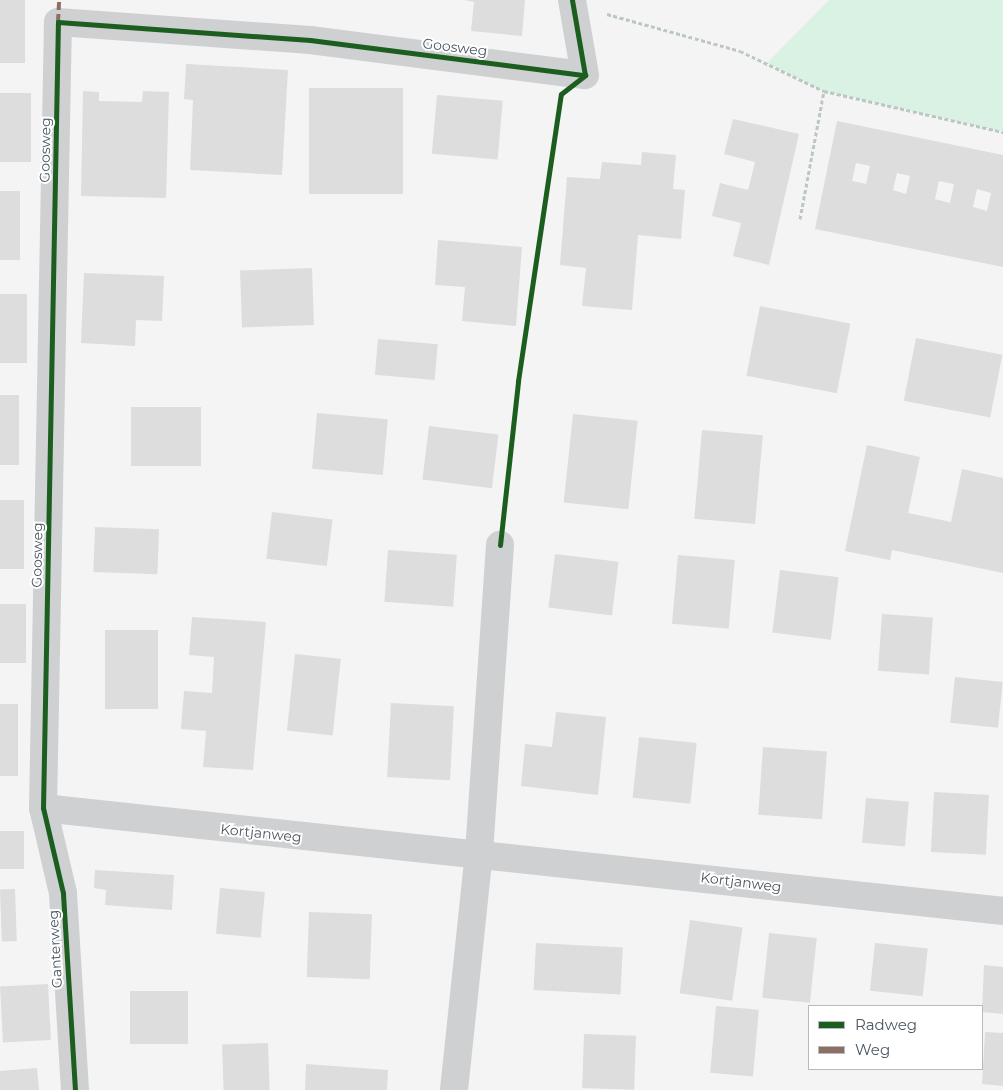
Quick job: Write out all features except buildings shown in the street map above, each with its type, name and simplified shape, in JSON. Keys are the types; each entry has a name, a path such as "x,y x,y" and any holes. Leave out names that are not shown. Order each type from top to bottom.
{"street":[{"name":"Goosweg","path":"43,808 59,11 310,40 584,75 572,2"},
{"path":"454,1090 479,853 500,545"},
{"name":"Kortjanweg","path":"43,808 280,836 479,853 1003,911"},
{"name":"Ganterweg","path":"43,808 63,893 75,1090"}],"path":[{"path":"572,2 740,51 824,91 1003,132"},
{"path":"800,219 824,91"}],"green space":[{"path":"829,0 1003,0 1003,132 824,91 767,63"}],"marked path":[{"path":"58,22 59,0"}],"cycle path":[{"path":"572,0 585,75"},
{"path":"75,1090 63,893 43,808 58,22 310,40 585,75"},
{"path":"500,545 518,381 561,94 585,75"}]}
